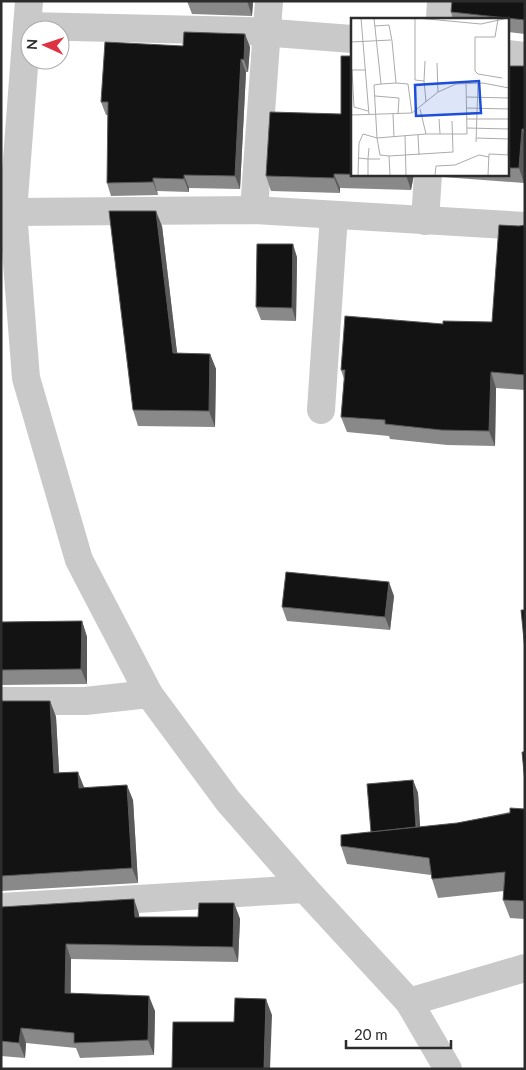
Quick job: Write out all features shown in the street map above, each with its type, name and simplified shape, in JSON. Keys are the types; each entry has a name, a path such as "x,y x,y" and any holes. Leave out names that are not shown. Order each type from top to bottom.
{"street":[{"path":"254,210 269,1"},
{"path":"440,18 441,1"},
{"path":"351,39 28,14 13,212 26,378 80,560 150,694 228,801 305,889 409,1002 448,1069"},
{"path":"508,54 525,56"},
{"path":"425,221 428,175"},
{"path":"13,212 254,210 525,226"},
{"path":"321,410 334,216"},
{"path":"1,701 85,701 150,694"},
{"path":"1,907 305,889"},
{"path":"409,1002 525,968"}],"building":[{"path":"452,1 525,1 525,20 451,12"},
{"path":"184,32 245,34 244,60 241,59 235,176 184,175 184,179 153,178 153,182 107,183 108,102 101,102 105,42 183,46"},
{"path":"341,56 351,56 351,174 334,174 334,178 266,176 270,112 341,114"},
{"path":"508,66 525,66 525,129 522,129 519,168 508,168"},
{"path":"109,211 156,211 173,353 210,354 209,411 133,410"},
{"path":"499,225 525,225 525,375 491,372 489,431 441,430 385,424 385,420 341,417 345,370 341,370 345,316 443,324 443,321 492,322"},
{"path":"257,244 293,244 292,308 256,307"},
{"path":"286,572 389,582 385,617 282,607"},
{"path":"521,610 525,610 525,650"},
{"path":"82,621 81,669 1,670 1,622"},
{"path":"1,701 50,701 54,773 78,772 79,788 127,785 132,868 1,876"},
{"path":"522,752 525,752 525,782"},
{"path":"413,780 416,827 371,832 367,784"},
{"path":"510,808 525,809 525,901 503,900 505,872 432,879 429,858 341,846 341,835 457,823 510,813"},
{"path":"134,899 135,917 198,917 199,903 234,903 233,947 66,944 65,993 149,996 148,1040 74,1043 74,1033 21,1028 19,1043 1,1041 1,907"},
{"path":"235,998 266,999 264,1069 172,1069 173,1022 234,1022"}]}
